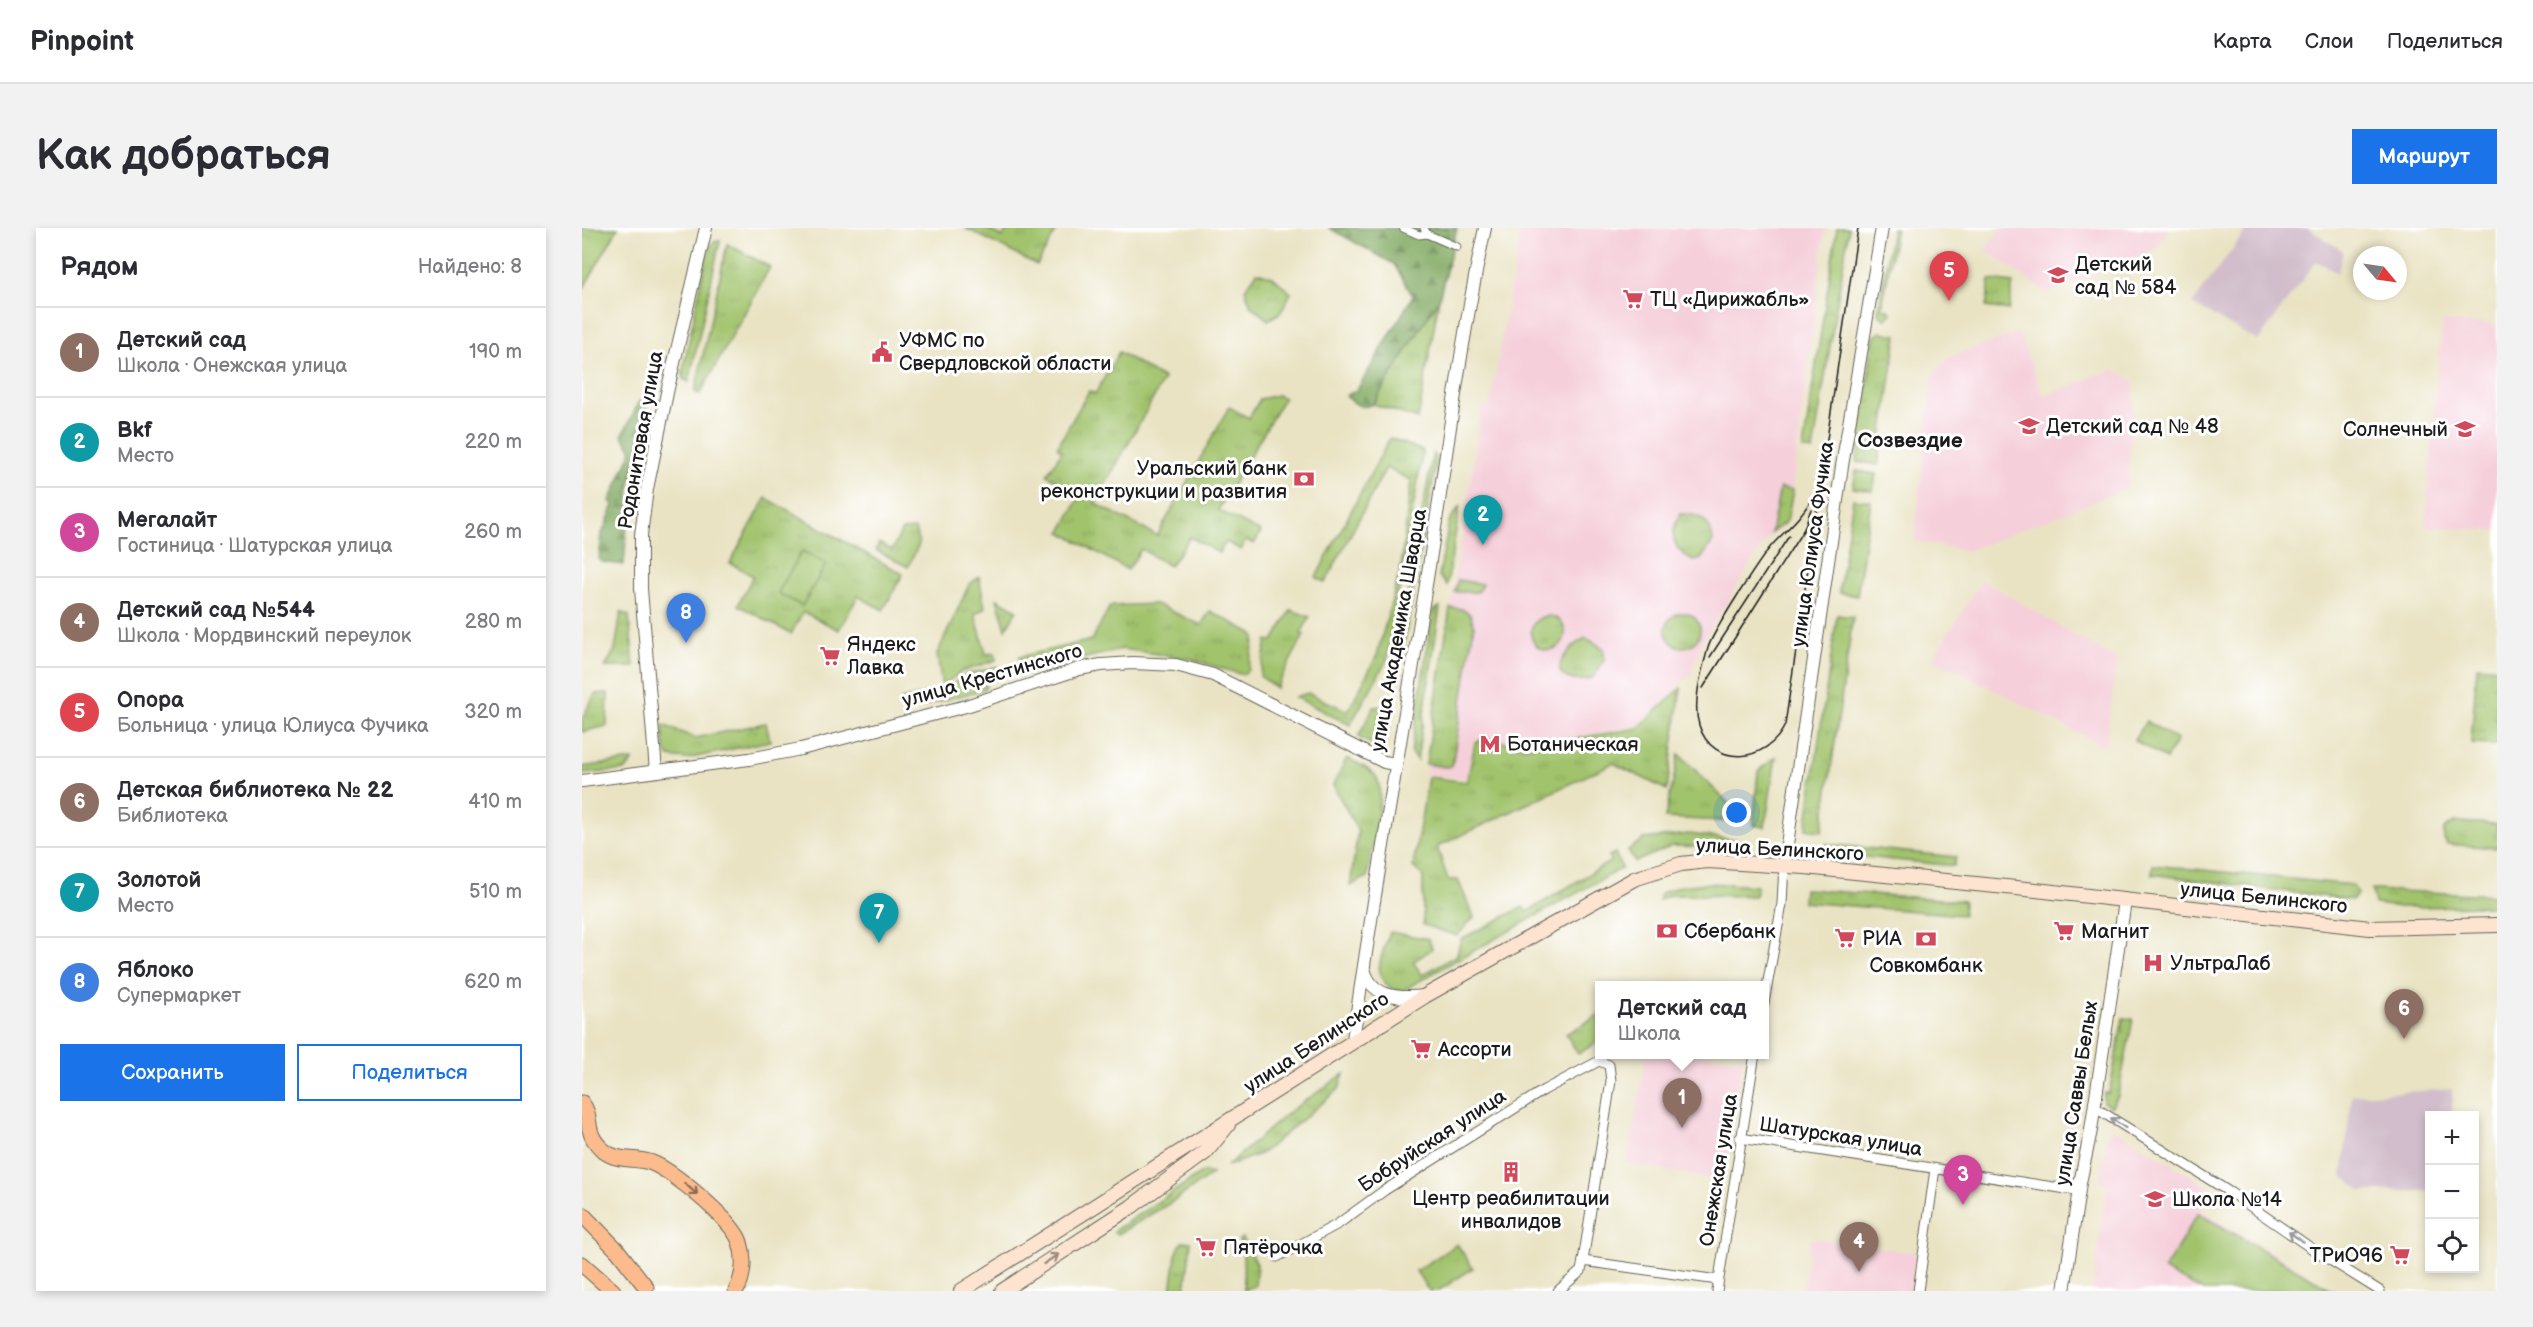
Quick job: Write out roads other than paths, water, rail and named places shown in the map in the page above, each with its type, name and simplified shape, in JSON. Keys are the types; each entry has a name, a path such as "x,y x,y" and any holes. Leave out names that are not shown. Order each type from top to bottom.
{"main road":[{"name":"улица Белинского","path":"960,1291 1425,996 1634,879 1681,864 1708,861 1784,865 2370,928 2497,925"},
{"path":"582,1103 587,1110 587,1125 593,1139 606,1153 620,1158 641,1159 668,1170 736,1234 743,1260 742,1275 736,1291"},
{"path":"1002,1291 1131,1207 1206,1152 1235,1117"},
{"path":"582,1214 618,1251 648,1289"},
{"path":"582,1229 648,1289"},
{"path":"582,1264 613,1291"}],"street":[{"name":"Родонитовая улица","path":"656,771 641,589 641,535 647,489 666,394 706,228"},
{"path":"1403,228 1419,235 1426,231 1457,247"},
{"name":"улица Академика Шварца","path":"1353,1040 1464,334 1485,228"},
{"name":"улица Юлиуса Фучика","path":"1784,865 1842,466 1882,228"},
{"name":"улица Крестинского","path":"582,781 749,759 801,748 966,705 1079,669 1133,663 1176,665 1213,675 1384,762 1395,764"},
{"path":"1768,981 1782,904 1784,865"},
{"name":"улица Саввы Белых","path":"2064,1291 2125,901"},
{"path":"1364,963 1371,984 1387,995 1405,998 1425,996"},
{"name":"Онежская улица","path":"1717,1291 1754,1059"},
{"name":"Бобруйская улица","path":"1277,1257 1338,1224 1385,1190 1544,1090 1599,1061 1609,1065 1611,1081 1583,1262"},
{"path":"2094,1107 2380,1291"},
{"name":"Шатурская улица","path":"1740,1138 2079,1191"},
{"path":"1918,1291 1935,1168"},
{"path":"1558,1291 1581,1271 1583,1262 1718,1280"}],"tram line":[{"path":"1814,495 1800,516 1773,544 1758,564 1727,612 1708,648 1699,686 1697,716 1706,739 1716,749 1727,754 1740,756 1754,753 1777,738 1785,725 1858,228"},
{"path":"1703,688 1804,529 1811,509"},
{"path":"1710,657 1789,536"}],"place":[{"name":"Детский сад № 584","path":"2058,275"},
{"name":"ТЦ «Дирижабль»","path":"1633,299"},
{"name":"Опора","path":"1949,301"},
{"name":"УФМС по Свердловской области","path":"882,352"},
{"name":"Детский сад № 48","path":"2029,426"},
{"name":"Солнечный","path":"2465,429"},
{"name":"Уральский банк реконструкции и развития","path":"1304,479"},
{"name":"Bkf","path":"1483,545"},
{"name":"Яблоко","path":"686,643"},
{"name":"Яндекс Лавка","path":"830,656"},
{"name":"Ботаническая","path":"1490,744"},
{"name":"Сбербанк","path":"1667,931"},
{"name":"Магнит","path":"2064,931"},
{"name":"РИА","path":"1845,938"},
{"name":"Совкомбанк","path":"1926,939"},
{"name":"Золотой","path":"879,943"},
{"name":"УльтраЛаб","path":"2153,963"},
{"name":"Детская библиотека № 22","path":"2404,1039"},
{"name":"Ассорти","path":"1421,1049"},
{"name":"Детский сад","path":"1682,1128"},
{"name":"Центр реабилитации инвалидов","path":"1511,1172"},
{"name":"Школа №14","path":"2155,1199"},
{"name":"Мегалайт","path":"1963,1205"},
{"name":"Пятёрочка","path":"1206,1247"},
{"name":"ТРиО96","path":"2400,1255"},
{"name":"Детский сад №544","path":"1859,1272"}],"district":[{"name":"Созвездие","path":"1910,440"}]}
